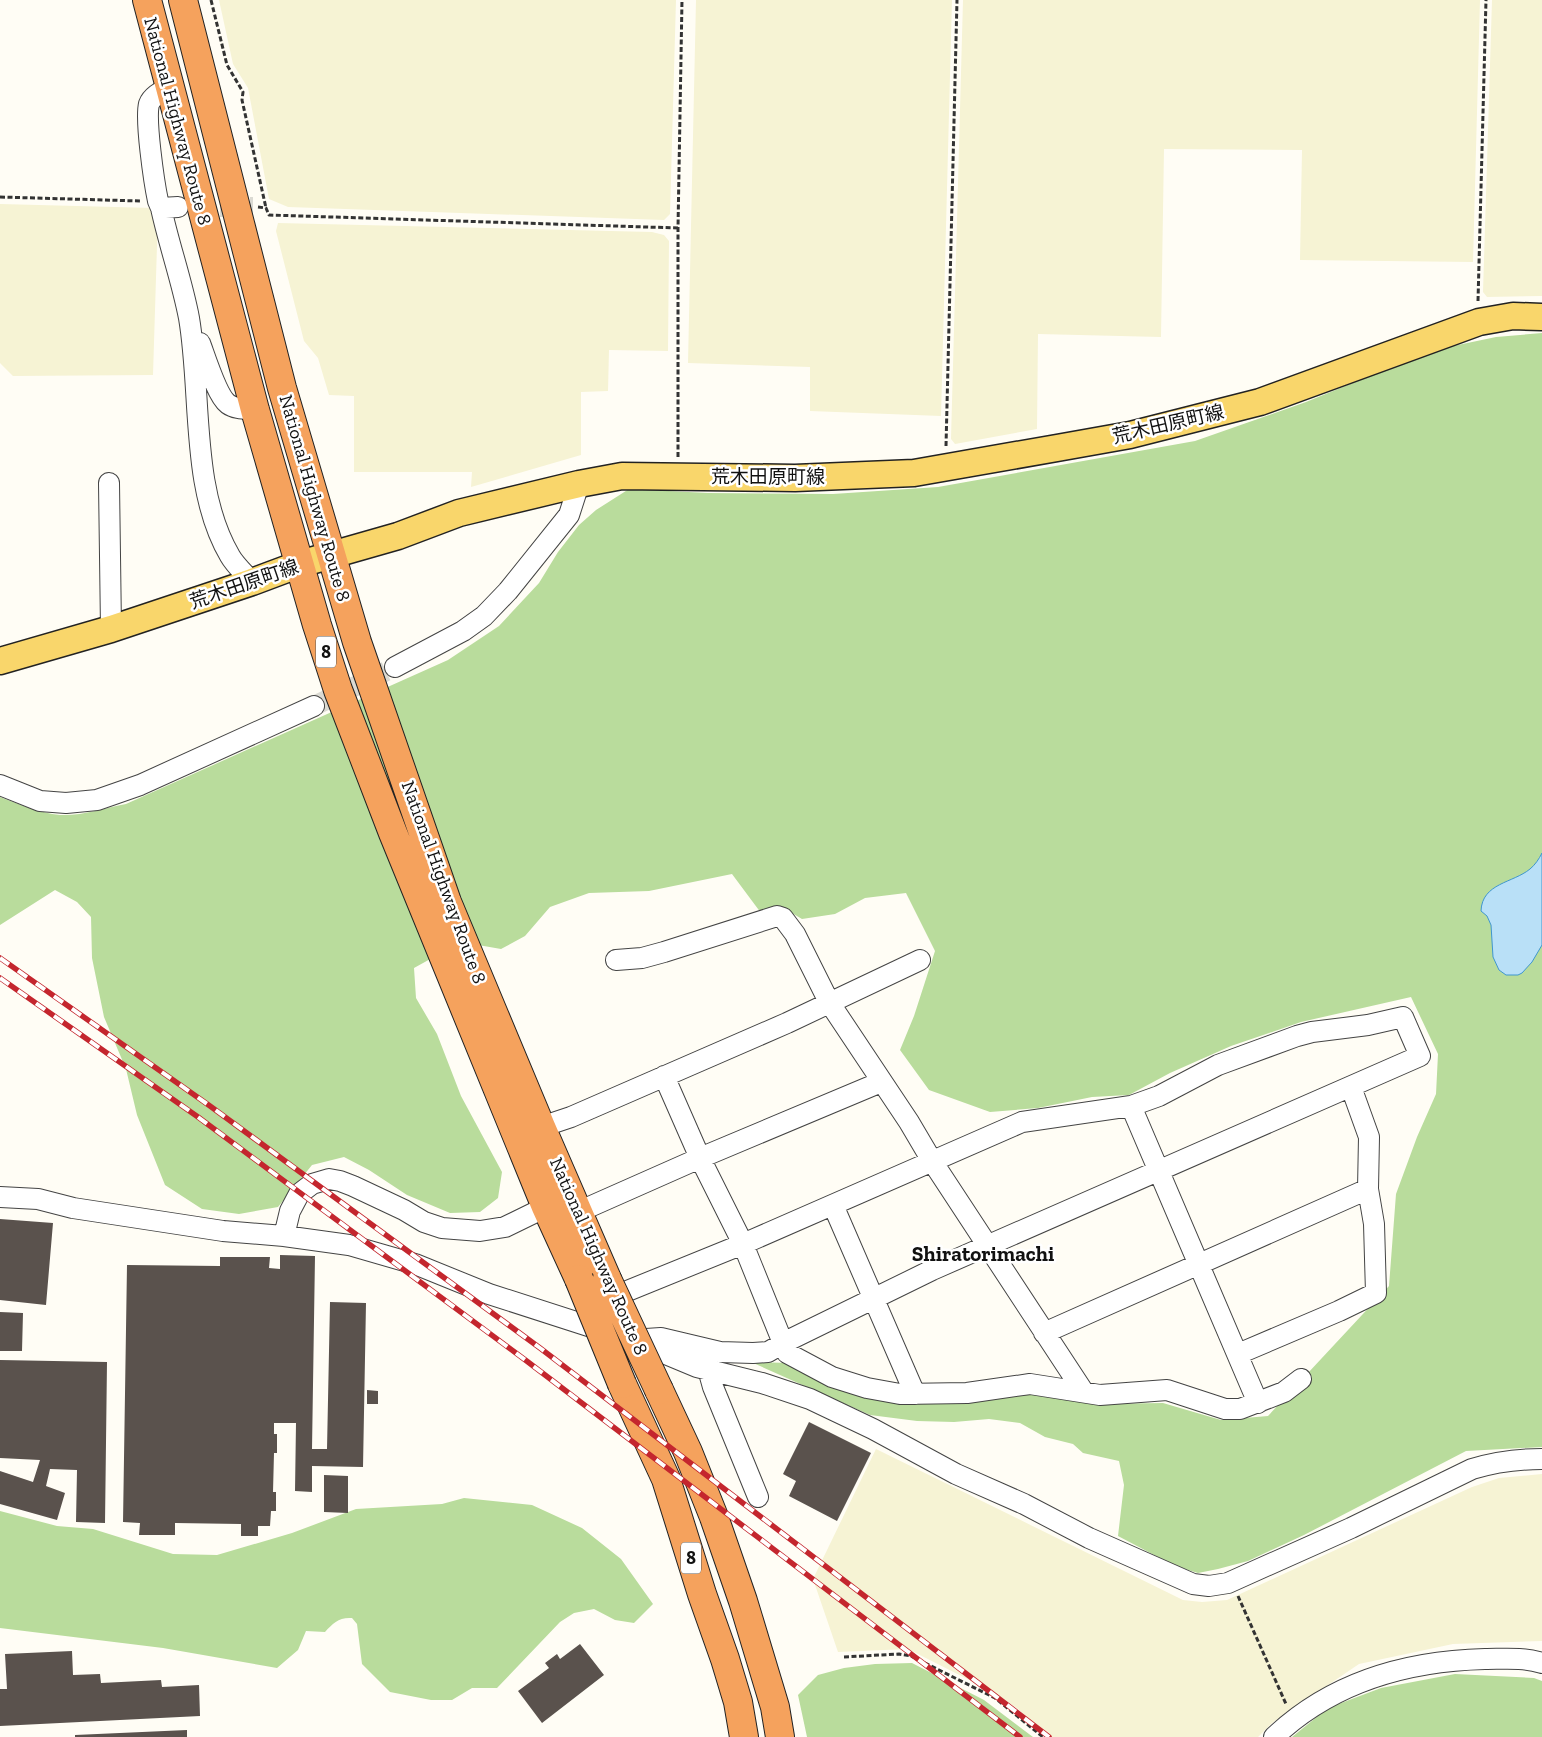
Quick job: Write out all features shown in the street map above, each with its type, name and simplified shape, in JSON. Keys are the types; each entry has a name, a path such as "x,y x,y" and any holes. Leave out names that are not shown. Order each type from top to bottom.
{"highway":[{"name":"National Highway Route 8","path":"147,0 255,410 317,625 338,690 386,815 546,1207 579,1279 622,1384 666,1479 702,1594 725,1659 738,1702 744,1737"},
{"name":"National Highway Route 8","path":"182,0 282,388 357,642 447,902 541,1127 611,1287 688,1452 717,1526 743,1601 775,1707 780,1737"}],"main road":[{"name":"荒木田原町線","path":"0,661 111,629 300,564 398,536 459,513 580,484 622,476 795,478 914,473 945,466 1130,435 1260,402 1479,322 1513,316 1542,316"}],"street":[{"path":"169,87 152,98 149,105 149,128 166,205 169,244 189,319 220,394 227,404 255,410"},
{"path":"189,319 196,378 201,449 212,513 230,557 252,582"},
{"path":"109,483 111,629"},
{"path":"395,667 463,632 484,616 508,591 569,514 580,484"},
{"path":"0,785 40,801 66,803 97,800 140,785 314,706"},
{"path":"616,960 642,958 777,916 783,918 795,934 829,1002 909,1122 932,1161 1083,1392"},
{"path":"541,1127 571,1117 787,1023 920,960"},
{"path":"611,1287 743,1244 1022,1122 1131,1106 1159,1096 1218,1065 1297,1036 1312,1032 1368,1025 1403,1017 1420,1056 932,1270 782,1343 768,1352 720,1352 660,1338 631,1340"},
{"path":"664,1076 700,1158 743,1244 787,1353 832,1377 884,1392 915,1394 967,1393 1030,1384 1100,1395 1167,1390 1225,1409 1240,1409 1258,1403 1284,1392 1301,1379"},
{"path":"578,1212 700,1158 881,1082"},
{"path":"1238,1354 1339,1311 1376,1293 1374,1224 1368,1189 1369,1137 1351,1087"},
{"path":"1131,1106 1258,1403"},
{"path":"284,1236 290,1211 299,1194 312,1184 328,1179 353,1186 404,1210 424,1222 442,1228 480,1231 505,1227 546,1207"},
{"path":"1044,1333 1368,1189"},
{"path":"0,1197 38,1199 74,1208 203,1228 349,1245 415,1264 489,1294 631,1340 698,1367 762,1383 810,1399 956,1474 1024,1504 1090,1538 1170,1575 1194,1584 1209,1586 1231,1582 1351,1528 1472,1469 1491,1463 1542,1458"},
{"path":"833,1205 915,1394"},
{"path":"708,1369 713,1387 758,1497"},
{"path":"1274,1737 1322,1700 1370,1677 1420,1665 1468,1660 1507,1658 1531,1659 1542,1662"}],"path":[{"path":"212,0 227,65 243,92 242,100 269,215 678,228"},
{"path":"678,476 678,228 682,0"},
{"path":"945,466 958,0"},
{"path":"1479,322 1478,296 1486,0"},
{"path":"0,197 166,205"},
{"path":"253,207 266,208"},
{"path":"1231,1582 1293,1721"},
{"path":"844,1657 899,1654 911,1656 995,1698 1043,1737"}],"shaded area":[{"path":"219,0 676,0 670,214 664,220 288,207 269,199 248,88 233,64"},
{"path":"696,0 952,0 941,416 810,411 810,367 688,363"},
{"path":"963,0 1480,0 1473,262 1300,260 1302,150 1164,149 1161,337 1038,334 1037,429 955,444 951,439"},
{"path":"1492,0 1542,0 1542,296 1487,297 1483,292"},
{"path":"0,204 154,208 158,213 153,375 13,376 0,363"},
{"path":"278,223 652,232 664,235 669,241 668,351 609,350 608,391 581,392 581,455 471,487 472,472 354,472 354,396 329,395 318,358 304,341 276,231"},
{"path":"876,1449 1183,1600 1202,1602 1227,1600 1472,1487 1499,1478 1542,1474 1542,1641 1453,1644 1359,1664 1272,1723 1258,1737 1049,1737 1018,1709 993,1692 908,1649 838,1652 813,1579"}],"green space":[{"path":"1542,333 1542,1447 1466,1451 1304,1535 1248,1561 1198,1573 1175,1566 1118,1536 1124,1485 1119,1461 1083,1453 1073,1444 1045,1437 1020,1423 989,1419 954,1422 917,1421 870,1415 751,1362 789,1363 817,1377 996,1393 1057,1394 1094,1404 1163,1403 1221,1420 1268,1416 1389,1286 1396,1194 1417,1137 1436,1094 1438,1054 1411,997 1301,1022 1231,1046 1170,1073 1129,1095 1092,1097 1038,1108 990,1112 929,1090 900,1050 914,1016 935,951 906,893 865,898 835,914 802,919 780,906 761,913 732,874 649,891 589,893 550,907 525,936 501,949 461,942 414,968 416,998 437,1034 461,1096 502,1172 498,1198 480,1212 450,1213 407,1195 369,1170 344,1157 312,1165 278,1207 239,1214 202,1209 165,1185 137,1115 126,1069 104,1017 92,958 91,917 77,902 55,890 0,925 0,797 37,810 60,815 85,813 126,804 448,660 499,626 539,583 558,552 579,525 596,510 629,489 708,493 833,494 938,487 1195,441 1306,402 1434,350 1496,337"},
{"path":"464,1498 532,1505 582,1528 621,1559 653,1604 634,1623 615,1620 594,1609 574,1613 560,1622 497,1688 472,1688 452,1700 431,1700 390,1692 362,1664 357,1624 352,1618 337,1621 325,1632 306,1631 298,1650 277,1668 163,1648 0,1628 0,1511 57,1526 93,1529 173,1554 217,1555 292,1533 356,1509 442,1504"},
{"path":"912,1663 984,1700 1033,1737 807,1737 798,1695 818,1675 844,1668 875,1664"},
{"path":"1455,1674 1534,1678 1542,1681 1542,1737 1292,1737 1328,1708 1381,1688"}],"water":[{"path":"1542,853 1542,945 1532,962 1522,973 1506,975 1499,970 1493,957 1491,925 1487,916 1481,911 1483,902 1492,889 1530,869"}],"building":[{"path":"0,1219 53,1223 46,1305 0,1300"},
{"path":"280,1255 315,1256 312,1449 327,1449 330,1302 366,1303 363,1467 312,1466 312,1492 295,1491 296,1423 274,1423 274,1434 277,1434 277,1453 274,1453 273,1492 276,1492 276,1511 271,1511 270,1526 258,1526 258,1536 241,1536 241,1524 175,1523 175,1535 139,1535 140,1523 123,1522 127,1265 220,1266 220,1257 270,1257 269,1268 280,1269"},
{"path":"0,1312 23,1313 22,1351 0,1351"},
{"path":"0,1360 107,1362 105,1523 76,1522 77,1470 50,1469 46,1486 65,1493 57,1520 0,1504 0,1471 33,1482 40,1460 0,1458"},
{"path":"367,1390 378,1391 378,1404 367,1404"},
{"path":"809,1422 871,1453 837,1521 789,1496 796,1481 783,1474"},
{"path":"324,1475 348,1476 348,1513 324,1512"},
{"path":"580,1644 604,1675 542,1723 518,1691 549,1668 545,1663 557,1654 560,1659"},
{"path":"72,1651 73,1675 100,1674 101,1683 161,1680 162,1687 199,1685 200,1716 0,1726 0,1689 7,1689 5,1654"},
{"path":"187,1730 187,1737 75,1737 75,1735"}],"tunnel":[{"path":"190,207 253,207"},
{"path":"314,706 395,667"}],"railway":[{"path":"0,958 210,1106 540,1348 1049,1737"},
{"path":"0,978 198,1117 528,1362 1020,1737"}],"district":[{"name":"Shiratorimachi","path":"983,1253"}]}
